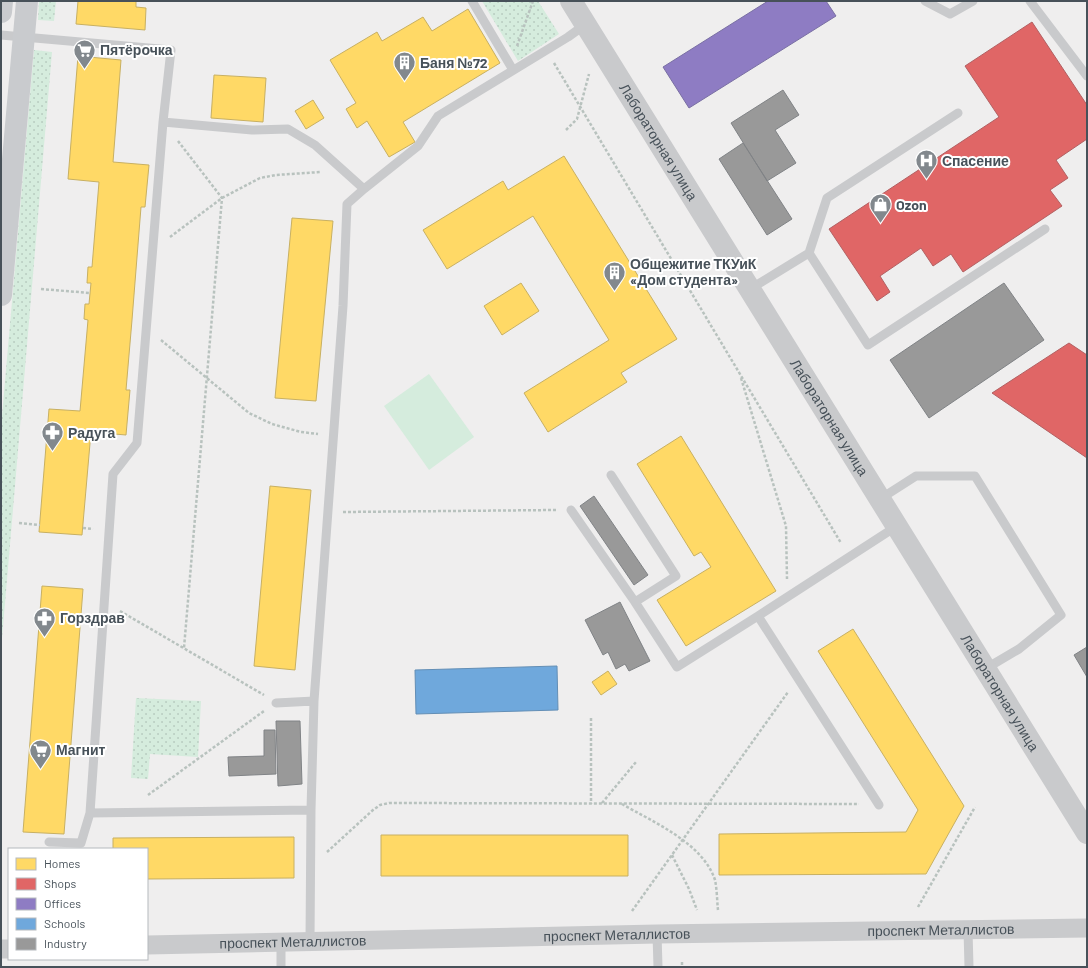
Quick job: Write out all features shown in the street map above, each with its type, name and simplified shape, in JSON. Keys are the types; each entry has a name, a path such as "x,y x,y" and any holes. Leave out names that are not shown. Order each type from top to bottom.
{"main road":[{"path":"1,12 2,1"},
{"path":"1,290 27,1"}],"street":[{"name":"Лабораторная улица","path":"571,1 1087,833"},
{"name":"проспект Металлистов","path":"148,945 310,940 1087,928"}],"lane":[{"path":"472,1 514,70"},
{"path":"925,1 950,14 973,1"},
{"path":"1030,1 1087,76"},
{"path":"310,940 310,868 314,701 343,306 347,204 418,146 438,116 586,24"},
{"path":"1,35 171,50 163,122 137,443 113,474 90,813 80,842 49,842"},
{"path":"750,289 809,252 827,198 958,113"},
{"path":"163,122 252,130 288,129 315,145 364,189"},
{"path":"809,252 868,345 1045,229"},
{"path":"611,475 676,576 635,602"},
{"path":"880,499 916,476 975,476 1061,615 1019,649 985,669"},
{"path":"571,510 635,602 677,667 897,526"},
{"path":"758,616 879,804"},
{"path":"276,703 314,701"},
{"path":"90,813 311,810"},
{"path":"968,930 969,967"},
{"path":"657,934 658,967"},
{"path":"281,941 281,967"}],"path":[{"path":"514,70 514,56 533,1"},
{"path":"546,50 849,557"},
{"path":"566,130 577,119 590,72"},
{"path":"163,122 222,198 184,648"},
{"path":"153,250 222,198 260,178 276,175 344,171"},
{"path":"41,289 90,293"},
{"path":"147,328 206,378 250,412 272,424 301,432 333,436"},
{"path":"740,373 786,526 787,597"},
{"path":"327,512 571,510"},
{"path":"19,523 40,525"},
{"path":"104,602 276,703 124,813"},
{"path":"632,911 798,679"},
{"path":"591,718 591,804"},
{"path":"602,804 636,762"},
{"path":"310,868 373,810 380,805 389,803 879,804"},
{"path":"622,804 684,839 706,862 715,880 718,910"},
{"path":"918,907 975,807"},
{"path":"672,855 690,889 697,910"},
{"path":"682,962 682,967"}],"green space":[{"path":"39,1 56,1 54,21 38,20"},
{"path":"482,1 538,1 559,34 518,61"},
{"path":"34,50 52,52 1,650 1,427"},
{"path":"429,374 474,437 429,470 384,406"},
{"path":"136,698 201,701 198,757 150,754 148,779 131,778"}],"building: Homes":[{"path":"78,1 136,1 136,7 146,8 145,30 76,24"},
{"name":"Баня №72","path":"468,9 500,63 403,122 415,142 389,157 367,121 357,128 346,109 356,103 330,60 377,32 382,41 423,17 432,31"},
{"path":"78,56 121,60 113,162 149,165 145,207 141,207 126,390 130,390 126,435 91,432 82,535 39,532 49,409 80,411 88,320 84,319 85,304 89,304 91,283 87,283 88,267 92,267 99,182 68,179"},
{"path":"214,75 266,78 263,122 211,118"},
{"path":"313,100 324,118 306,129 295,111"},
{"name":"Общежитие ТКУиК «Дом студента»","path":"564,156 677,339 621,373 627,382 548,432 524,393 609,340 533,216 447,269 423,230 503,181 508,190"},
{"path":"292,218 333,221 316,401 275,398"},
{"path":"521,283 539,311 502,335 484,306"},
{"path":"681,436 776,591 686,646 657,600 711,567 701,552 694,556 637,464"},
{"path":"270,486 311,490 295,670 254,666"},
{"path":"42,586 83,589 64,834 23,832"},
{"path":"853,629 964,806 926,874 719,875 719,834 906,832 918,810 818,651"},
{"path":"608,671 617,684 601,695 592,682"},
{"path":"381,835 628,835 628,876 381,876"},
{"path":"294,837 294,878 148,879 148,848 113,848 113,838"}],"building: Shops":[{"path":"1032,22 1087,105 1087,139 1056,160 1068,178 1050,190 1062,206 963,272 951,254 933,266 921,248 880,276 890,292 877,301 829,229 999,117 965,66"},
{"path":"1069,343 1087,355 1087,458 992,393"}],"building: Offices":[{"path":"768,1 826,1 836,16 689,108 663,67"}],"building: Schools":[{"path":"557,666 558,710 416,714 415,670"}],"building: Industry":[{"path":"783,90 799,115 775,130 796,163 767,181 731,123"},
{"path":"743,143 792,219 767,235 719,159"},
{"path":"1004,283 1044,340 929,418 890,360"},
{"path":"594,496 648,575 634,585 580,506"},
{"path":"620,602 650,661 629,671 625,664 616,669 608,652 603,655 585,620"},
{"path":"1087,647 1087,677 1074,655"},
{"path":"276,721 300,721 302,784 278,786"},
{"path":"264,730 275,730 276,774 229,776 228,757 264,756"}],"place":[{"name":"Пятёрочка","path":"84,70"},
{"name":"Баня №72","path":"405,82"},
{"name":"Спасение","path":"927,180"},
{"name":"Ozon","path":"881,224"},
{"name":"Общежитие ТКУиК «Дом студента»","path":"614,292"},
{"name":"Радуга","path":"53,452"},
{"name":"Горздрав","path":"44,638"},
{"name":"Магнит","path":"40,770"}]}
